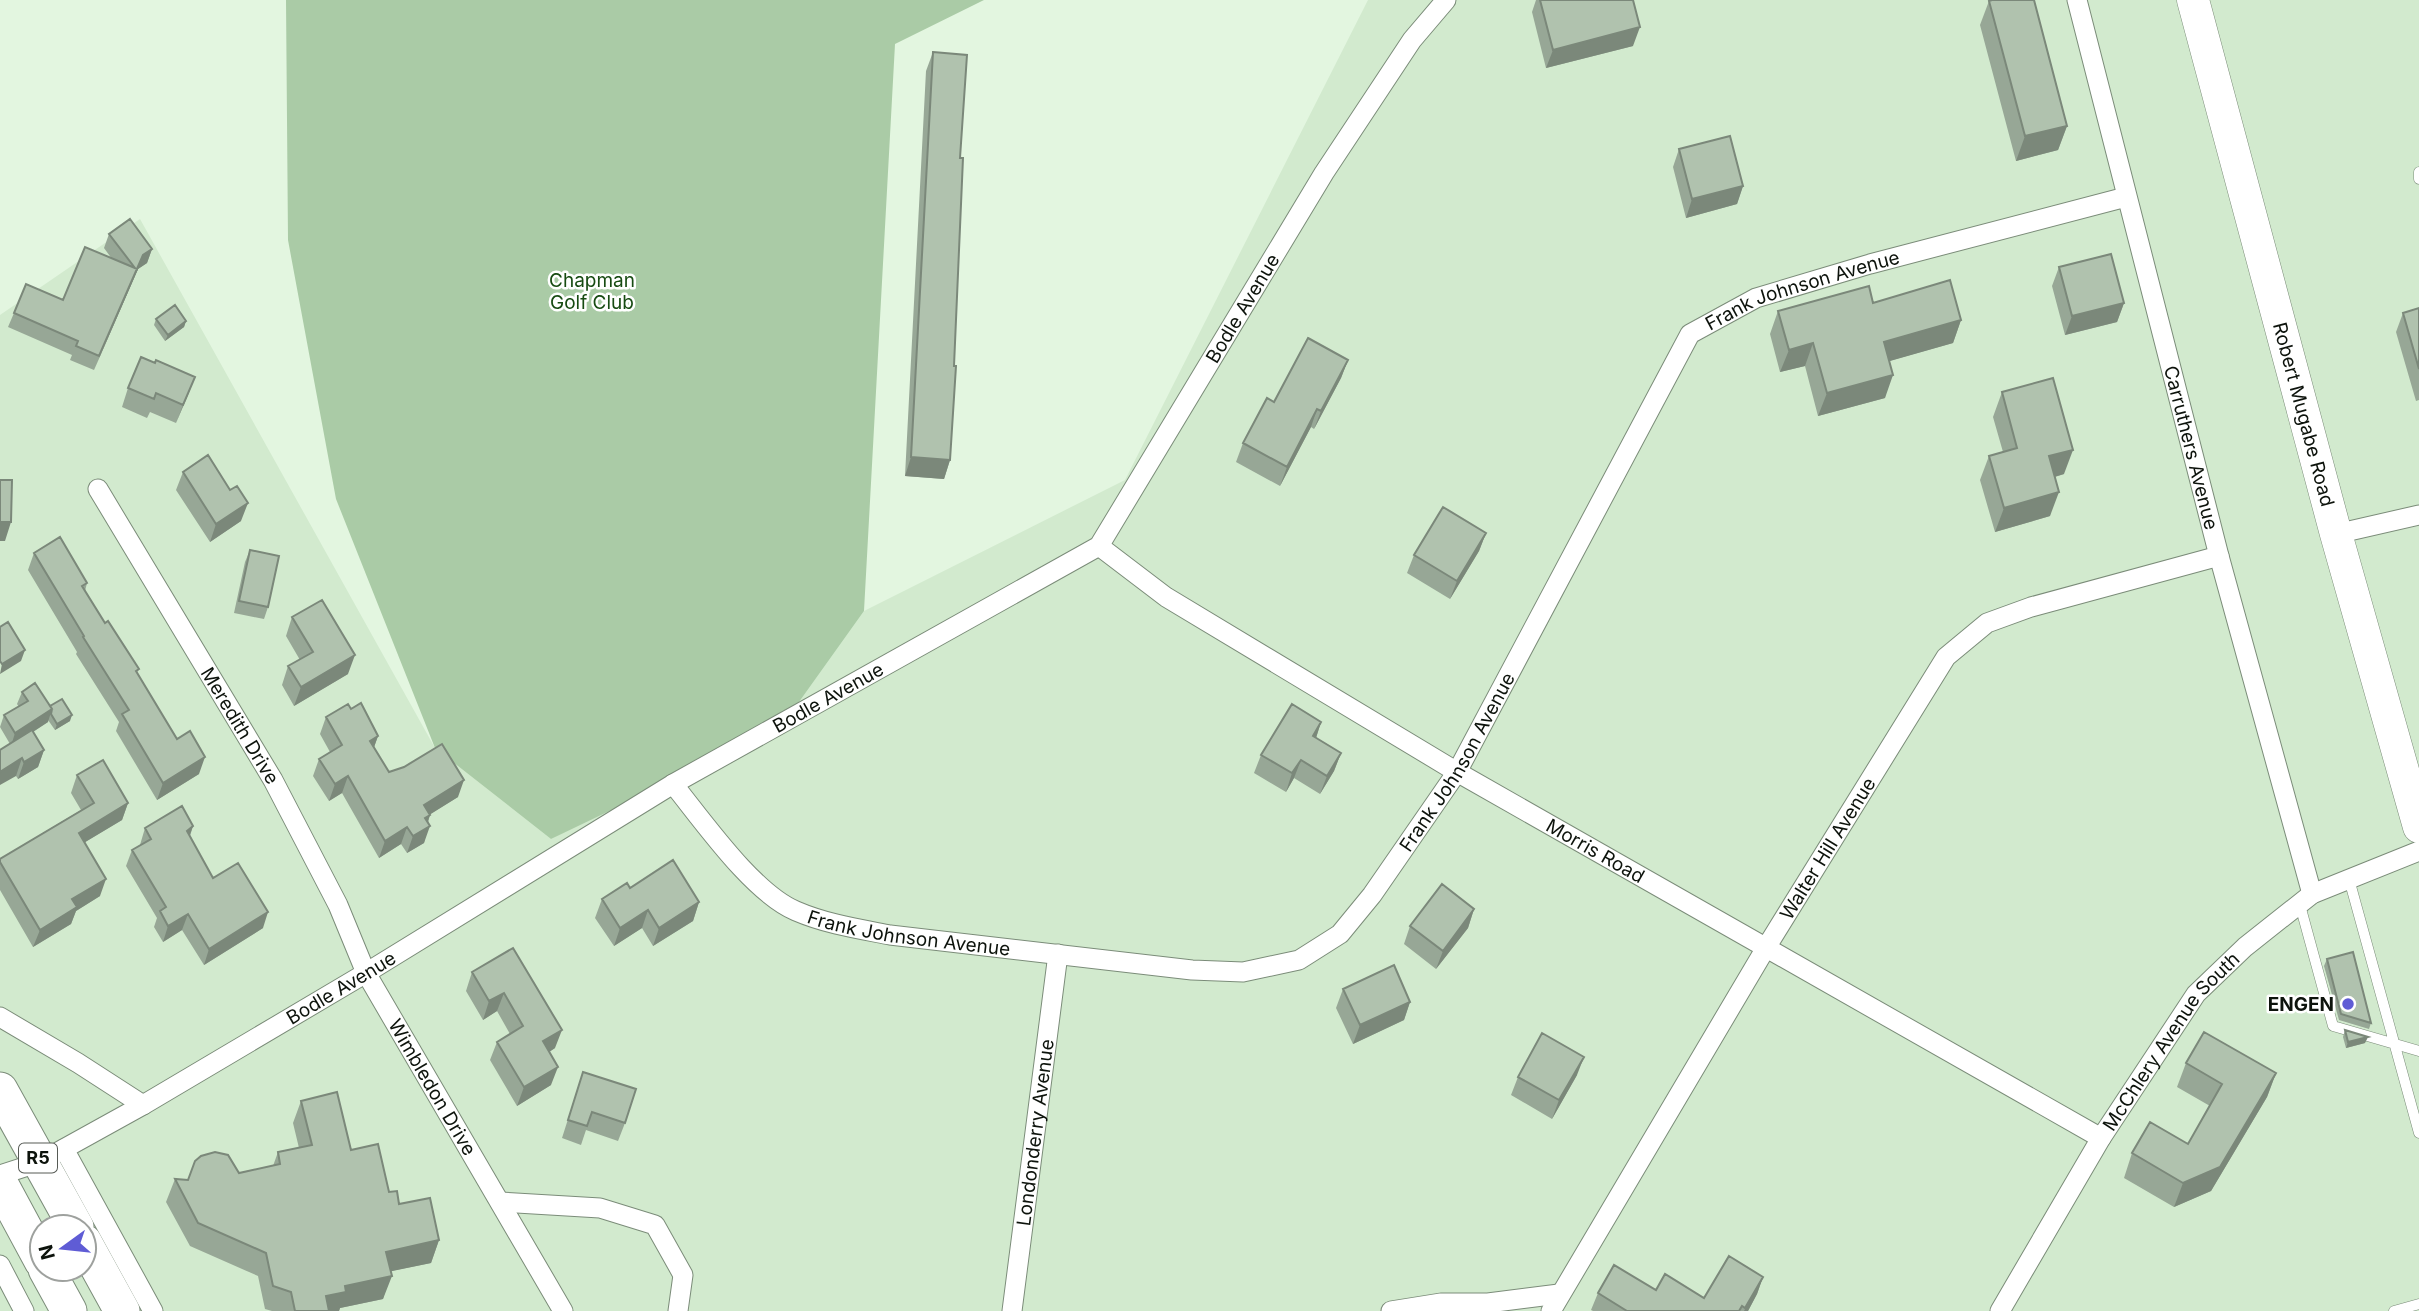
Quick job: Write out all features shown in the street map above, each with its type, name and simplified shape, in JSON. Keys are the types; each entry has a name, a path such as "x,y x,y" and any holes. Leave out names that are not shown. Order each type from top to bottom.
{"highway":[{"name":"R5","path":"0,1090 52,1155 71,1213"},
{"name":"R5","path":"0,1183 28,1235"},
{"path":"98,1267 122,1311"},
{"path":"54,1283 69,1311"}],"main road":[{"name":"Robert Mugabe Road","path":"2193,0 2336,534 2419,827"}],"street":[{"name":"Bodle Avenue","path":"0,1175 52,1155 143,1105 673,784 1099,546 1324,173 1412,40 1446,0"},
{"name":"Carruthers Avenue","path":"2077,0 2306,900"},
{"name":"Frank Johnson Avenue","path":"673,784 753,881 794,911 841,926 890,935 1192,970 1243,972 1299,960 1340,934 1372,895 1457,772 1690,334 1756,298 1870,264 2126,197"},
{"name":"Meredith Drive","path":"98,489 273,780 338,905 366,972"},
{"path":"2336,534 2419,515"},
{"name":"Morris Road","path":"1099,546 1166,597 1457,772 2101,1138"},
{"name":"Walter Hill Avenue","path":"1391,1311 1441,1303 1555,1303 1767,946 1946,657 1987,623 2031,607 2220,556"},
{"name":"McChlery Avenue South","path":"2000,1311 2101,1138 2196,994 2245,947 2306,900 2349,879 2419,851"},
{"name":"Londonderry Avenue","path":"1012,1311 1058,954"},
{"name":"Wimbledon Drive","path":"366,972 563,1311"},
{"path":"0,1017 143,1105"},
{"path":"52,1155 153,1311"},
{"path":"500,1202 600,1208 655,1225 683,1275 678,1311"},
{"path":"0,1265 24,1311"}],"lane":[{"path":"2419,172 2419,179"},
{"path":"2349,879 2419,1133"},
{"path":"2306,900 2333,1026 2419,1051"},
{"path":"2393,1311 2419,1304"}],"shaded area":[{"path":"1368,0 2419,0 2419,1311 0,1311 0,315 140,219 435,748 551,839 794,709 864,611 1125,480"}],"green space":[{"name":"Chapman Golf Club","path":"286,0 984,0 895,44 864,611 794,709 676,779 551,839 435,748 336,499 288,240"}],"building":[{"path":"1540,0 1633,0 1640,27 1553,50"},
{"path":"2034,0 2067,126 2025,136 1989,1"},
{"path":"933,52 967,55 960,158 963,158 950,460 911,457"},
{"path":"1730,136 1743,186 1692,199 1679,149"},
{"path":"130,219 152,249 143,255 99,356 76,346 78,341 14,313 26,284 63,300 85,247 135,268 109,234"},
{"path":"2111,254 2124,303 2072,316 2059,267"},
{"path":"1950,280 1961,320 1884,342 1893,375 1827,393 1813,343 1789,350 1778,311 1869,286 1873,303"},
{"path":"175,305 186,321 168,335 156,319"},
{"path":"2419,308 2419,369 2403,313"},
{"path":"1308,338 1348,360 1321,411 1317,409 1287,467 1243,443 1267,398 1274,402"},
{"path":"141,357 155,363 156,360 195,377 183,405 156,393 154,399 128,388"},
{"path":"2053,378 2073,450 2049,456 2059,492 2004,508 1989,456 2017,448 2002,392"},
{"path":"208,455 230,490 237,486 248,503 216,524 183,472"},
{"path":"0,480 12,480 11,522 0,522"},
{"path":"1443,507 1486,533 1457,581 1414,555"},
{"path":"60,537 87,583 82,586 139,669 136,671 177,739 190,731 205,757 163,783 122,714 129,710 34,553"},
{"path":"250,550 279,556 268,607 239,601"},
{"path":"322,600 355,655 301,687 288,666 313,652 292,617"},
{"path":"8,622 25,650 2,664 0,627"},
{"path":"35,683 52,709 15,733 4,715 28,701 22,692"},
{"path":"62,699 72,715 57,724 50,706"},
{"path":"361,703 378,736 370,741 389,772 404,767 442,744 464,780 424,805 430,815 425,818 430,826 413,836 407,827 385,841 348,776 335,784 319,759 342,745 326,717 348,704 351,709"},
{"path":"1292,704 1321,722 1313,736 1341,753 1327,776 1301,760 1292,773 1261,755"},
{"path":"32,730 44,750 24,762 22,758 0,772 0,750"},
{"path":"103,760 128,803 79,833 106,879 72,899 77,907 40,930 0,859 94,803 77,775"},
{"path":"182,806 193,826 187,831 213,878 238,863 268,912 209,949 188,914 168,926 160,911 166,907 132,850 151,839 145,828"},
{"path":"673,860 699,902 659,928 648,910 620,928 602,899 627,883 630,888"},
{"path":"1442,884 1474,909 1443,951 1410,926"},
{"path":"513,948 562,1030 543,1041 558,1067 524,1087 497,1042 523,1026 504,993 489,1001 472,972"},
{"path":"2353,952 2371,1023 2341,1014 2327,959"},
{"path":"1394,965 1410,1002 1360,1025 1343,989"},
{"path":"2345,1030 2368,1037 2348,1042"},
{"path":"2204,1032 2276,1073 2220,1167 2183,1183 2132,1153 2150,1122 2188,1144 2222,1084 2186,1063"},
{"path":"1542,1033 1584,1057 1559,1100 1518,1077"},
{"path":"583,1072 636,1089 625,1123 592,1112 587,1126 568,1120"},
{"path":"337,1092 351,1150 378,1144 389,1192 397,1191 399,1204 430,1198 439,1240 386,1252 392,1276 345,1286 346,1292 326,1296 329,1311 295,1311 291,1292 273,1286 266,1253 198,1223 175,1179 188,1180 195,1161 215,1152 228,1155 239,1173 280,1164 278,1152 312,1145 301,1101"},
{"path":"1729,1256 1763,1277 1745,1308 1742,1306 1739,1311 1627,1311 1598,1293 1614,1265 1656,1290 1665,1274 1704,1298"}],"place":[{"name":"ENGEN","path":"2348,1004"}]}
